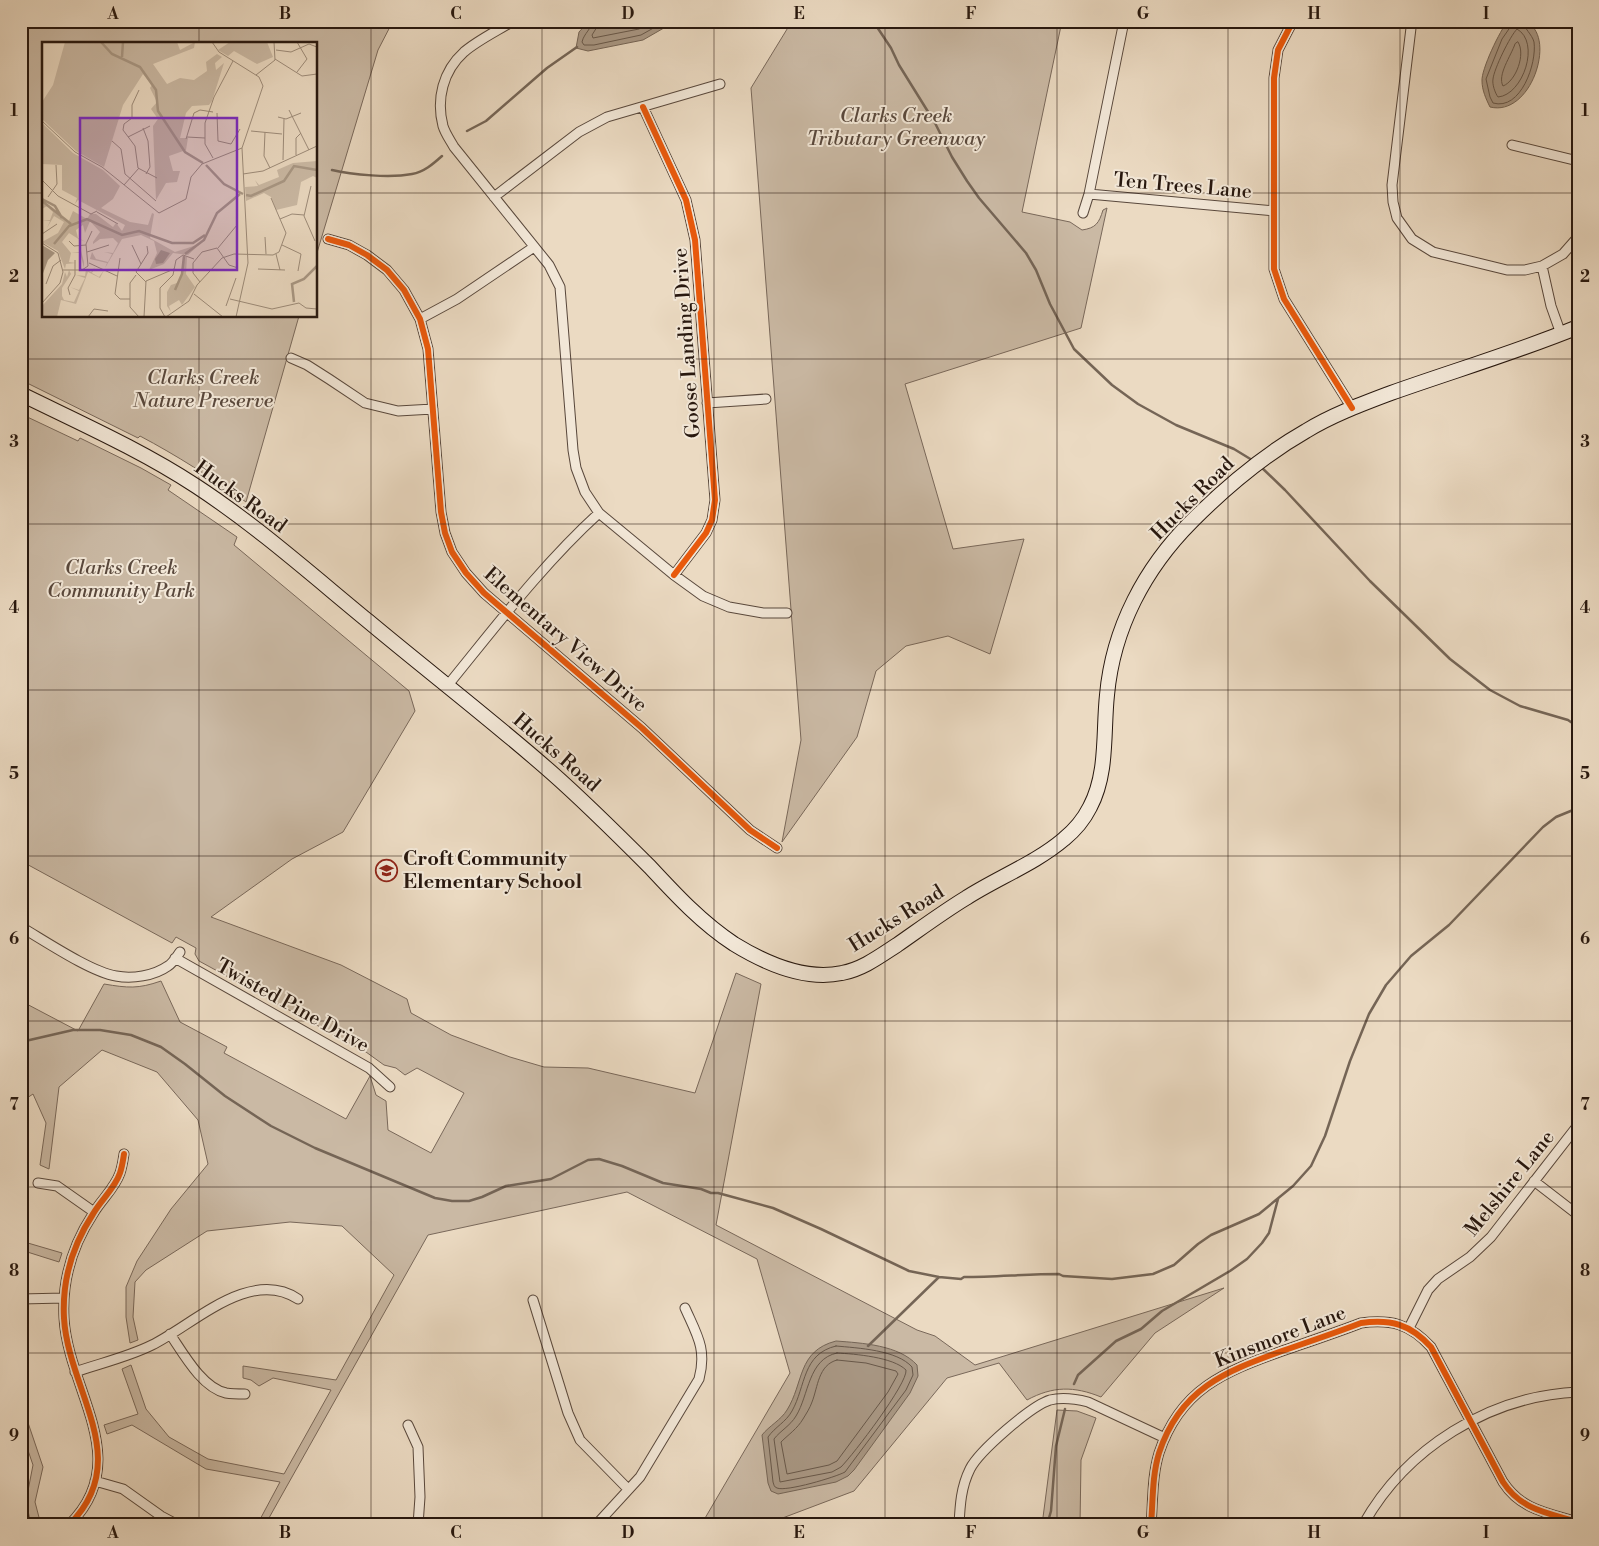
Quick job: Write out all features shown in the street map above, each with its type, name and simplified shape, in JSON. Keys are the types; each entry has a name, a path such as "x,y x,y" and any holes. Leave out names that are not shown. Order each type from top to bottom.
{"main road":[{"name":"Hucks Road","path":"21,394 160,464 196,486 257,530 448,685 572,790 684,903 716,931 759,958 794,971 826,975 842,973 878,958 967,897 1050,850 1077,826 1092,804 1098,786 1103,764 1110,666 1130,608 1158,561 1178,535 1198,514 1250,469 1308,429 1352,408 1578,327"}],"street":[{"path":"513,21 465,52 449,68 441,89 440,111 444,128 454,147 549,265 560,287 572,450 576,468 585,492 599,513 674,575 704,596 729,606 763,613 787,613"},
{"path":"1082,213 1089,194 1124,21"},
{"path":"1293,21 1278,50 1274,78 1274,269 1284,299 1352,408"},
{"path":"1410,21 1411,28 1392,185 1393,202 1397,218 1412,239 1433,252 1507,270 1525,270 1542,266 1564,254 1578,237"},
{"path":"494,197 579,132 607,118 720,84"},
{"name":"Goose Landing Drive","path":"643,107 686,200 695,240 715,500 712,520 706,533 674,575"},
{"path":"1512,145 1578,161"},
{"name":"Ten Trees Lane","path":"1089,194 1274,210"},
{"name":"Elementary View Drive","path":"328,239 349,245 367,255 387,270 404,290 420,319 428,350 441,512 452,552 466,573 484,593 642,728 750,830 777,848"},
{"path":"420,319 465,294 534,247"},
{"path":"1542,266 1551,306 1561,334"},
{"path":"291,358 314,370 365,403 398,412 433,409"},
{"path":"707,403 766,399"},
{"path":"448,685 507,612 559,553 599,513"},
{"name":"Twisted Pine Drive","path":"21,927 89,966 115,976 134,978 156,972 169,966 178,955 369,1068 390,1086"},
{"name":"Melshire Lane","path":"1408,1328 1428,1290 1438,1279 1483,1246 1578,1125"},
{"path":"69,1525 84,1508 92,1494 99,1456 98,1442 75,1372 66,1336 64,1298 66,1276 75,1247 94,1212 120,1176 124,1154"},
{"path":"1534,1181 1578,1215"},
{"path":"38,1183 57,1186 94,1212"},
{"path":"75,1372 153,1344 215,1305 248,1293 272,1290 283,1291 298,1299"},
{"path":"21,1299 64,1298"},
{"path":"533,1300 576,1433 580,1440 628,1489"},
{"path":"596,1525 640,1477 699,1379 703,1355 701,1343 685,1308"},
{"name":"Kinsmore Lane","path":"1152,1525 1153,1484 1156,1464 1165,1438 1176,1418 1194,1396 1231,1370 1361,1323 1375,1321 1389,1322 1408,1328 1418,1334 1431,1347 1503,1482 1517,1499 1532,1508 1578,1522"},
{"path":"170,1334 203,1379 212,1387 227,1393 245,1394"},
{"path":"1363,1525 1395,1479 1414,1460 1438,1441 1471,1421 1508,1405 1530,1399 1578,1392"},
{"path":"959,1525 962,1491 974,1462 984,1450 1037,1405 1056,1399 1075,1399 1088,1402 1165,1438"},
{"path":"408,1425 418,1447 420,1497 418,1525"},
{"path":"95,1481 122,1489 161,1516 178,1525"}],"green space":[{"name":"Clarks Creek Nature Preserve","path":"21,21 393,21 378,50 318,249 318,42 42,42 42,318 298,318 246,502 194,467 153,443 140,436 138,438 21,380"},
{"name":"Clarks Creek Tributary Greenway","path":"792,21 1062,21 1022,212 1070,222 1082,230 1091,228 1096,224 1103,210 1107,208 1081,328 905,384 953,549 1024,539 990,654 948,636 906,646 876,671 857,737 782,842 801,740 751,88"},
{"name":"Clarks Creek Community Park","path":"21,414 78,441 80,438 171,485 168,490 237,537 234,545 409,691 415,711 343,832 292,859 211,917 341,965 407,999 411,1013 451,1035 510,1057 544,1067 588,1068 695,1093 736,973 761,984 716,1225 917,1330 935,1336 975,1365 1224,1288 1155,1333 1101,1397 1073,1389 1064,1389 1046,1392 1027,1400 999,1363 947,1378 854,1491 764,1525 701,1525 790,1373 757,1259 627,1192 428,1235 265,1525 257,1525 280,1482 206,1469 132,1425 107,1434 104,1425 138,1414 122,1369 131,1365 146,1409 169,1437 208,1459 284,1474 331,1390 273,1378 259,1386 251,1380 243,1378 243,1366 336,1380 394,1275 342,1226 290,1222 207,1231 146,1270 135,1282 133,1317 138,1340 130,1343 126,1317 126,1287 137,1261 171,1209 208,1164 198,1120 157,1072 102,1050 59,1087 49,1169 40,1165 46,1123 33,1094 21,1102 21,1001 78,1031 104,984 133,987 161,981 180,1022 227,1047 224,1053 346,1119 370,1076 376,1095 386,1101 388,1130 431,1153 464,1093 417,1068 405,1075 396,1068 384,1065 366,1052 199,961 195,954 196,948 176,937 172,943 21,861"},
{"path":"21,1241 62,1253 59,1262 21,1250"},
{"path":"21,1402 43,1467 35,1502 41,1525 31,1525 26,1501 33,1465 21,1430"},
{"path":"1057,1410 1077,1411 1096,1418 1081,1460 1080,1525 1042,1525"}],"water":[{"path":"589,21 676,21 643,40 588,51 576,48 579,32"},
{"path":"1508,21 1526,22 1536,32 1540,44 1539,59 1535,75 1527,89 1517,100 1505,107 1490,107 1483,91 1483,76 1492,50"},
{"path":"836,1341 880,1346 900,1353 917,1365 918,1376 910,1393 848,1476 836,1482 778,1494 771,1491 768,1483 762,1435 787,1410 803,1369 814,1352"}],"waterway":[{"path":"873,21 891,48 967,181 1026,253 1074,349 1112,385 1138,404 1176,425 1234,449 1252,460"},
{"path":"467,131 486,121 547,68 577,47"},
{"path":"332,170 372,175 403,175 424,170 442,156"},
{"path":"1260,466 1370,581 1450,659 1490,690 1520,706 1568,720 1578,727"},
{"path":"21,1042 73,1030 100,1030 131,1035 161,1047 225,1096 271,1126 315,1148 435,1198 469,1201 506,1186 551,1179 588,1160 599,1159 622,1166 663,1183 701,1189 773,1208 909,1271 961,1279 964,1277 1059,1274 1063,1276 1112,1279 1153,1274 1174,1265 1211,1235 1259,1214 1293,1186 1311,1166 1325,1136 1350,1061 1369,1014 1386,985 1411,956 1449,925 1543,827 1556,817 1578,808"},
{"path":"1074,1384 1078,1375 1116,1341 1141,1329 1162,1311 1247,1259 1269,1233 1278,1199"},
{"path":"868,1346 939,1277"},
{"path":"1047,1525 1051,1511 1056,1446 1065,1409"}],"cycle path":[{"path":"1293,21 1278,50 1274,78 1274,269 1284,299 1352,408"},
{"path":"643,107 686,200 695,240 715,500 712,520 706,533 674,575"},
{"path":"328,239 349,245 367,255 387,270 404,290 420,319 428,349 441,512 445,533 452,552 466,573 484,593 642,728 750,830 777,848"},
{"path":"69,1525 88,1500 97,1475 97,1450 93,1424 68,1345 64,1318 65,1290 70,1264 79,1238 96,1209 118,1178 124,1154"},
{"path":"1151,1525 1154,1480 1159,1453 1168,1431 1179,1413 1192,1398 1207,1386 1241,1367 1361,1323 1372,1322 1391,1323 1408,1328 1431,1347 1503,1482 1518,1499 1546,1513 1578,1522"}],"place":[{"name":"Croft Community Elementary School","path":"387,870"}]}
